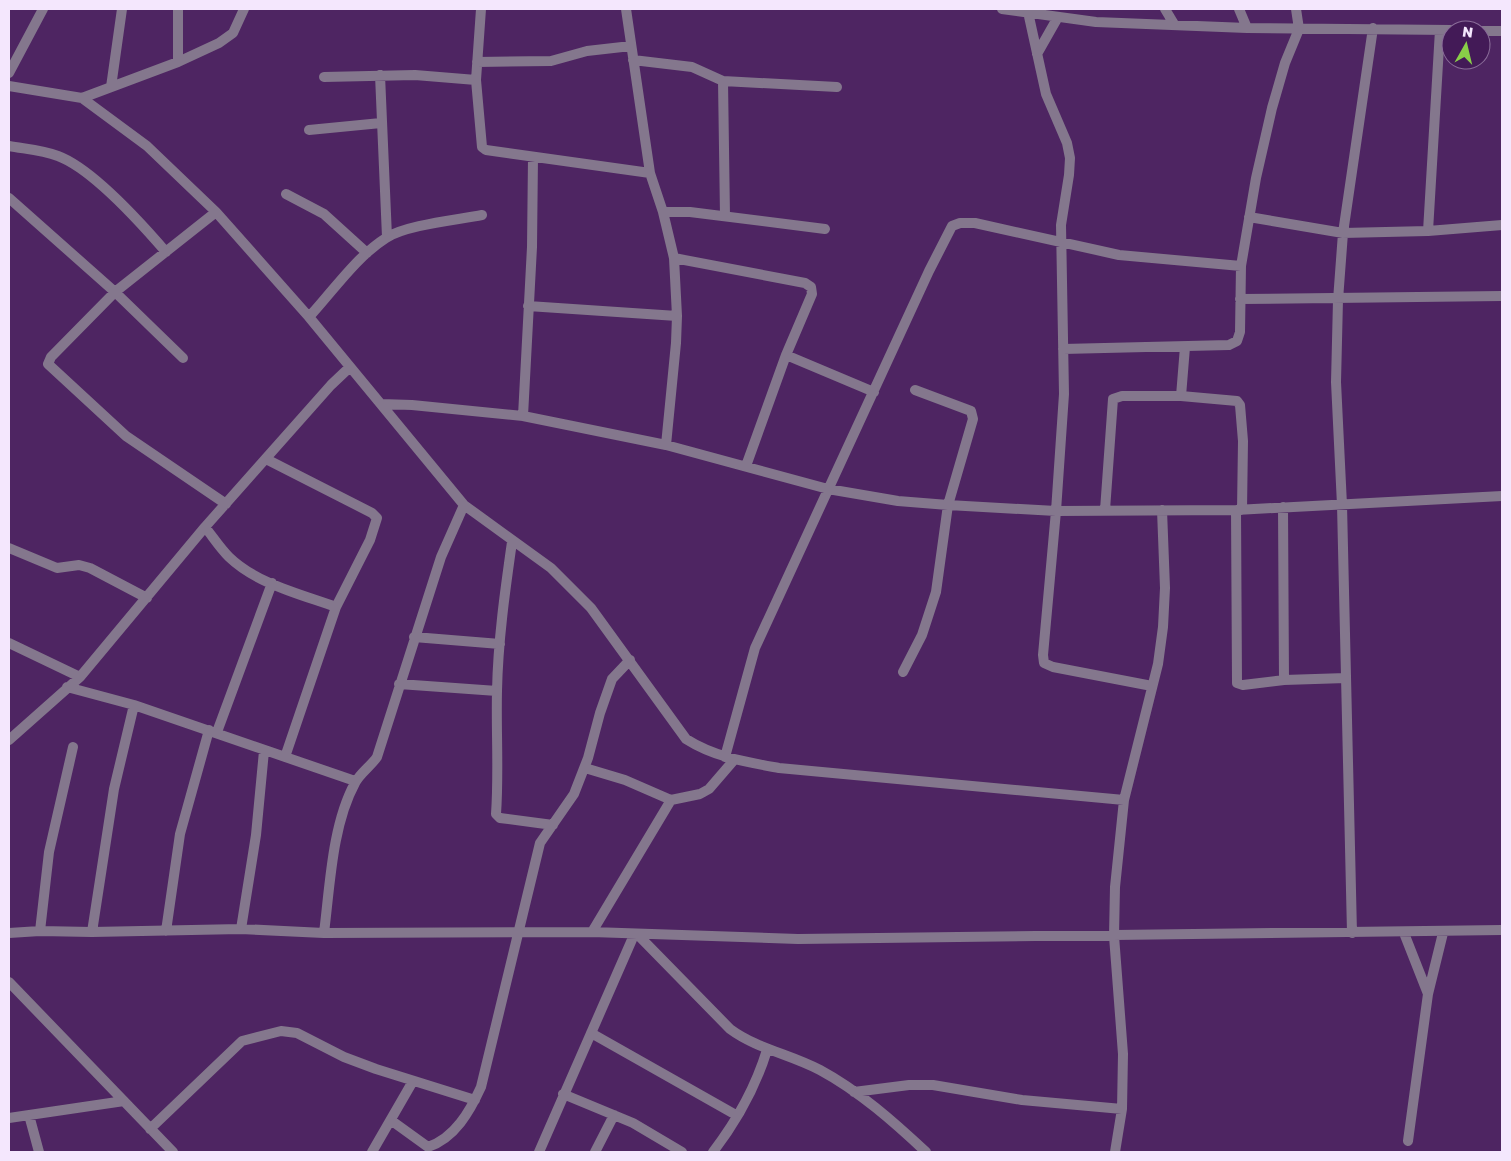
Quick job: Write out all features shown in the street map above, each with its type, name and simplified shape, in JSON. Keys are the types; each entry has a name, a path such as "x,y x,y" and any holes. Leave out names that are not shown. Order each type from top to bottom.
{"street":[{"path":"9,73 43,9"},
{"path":"111,87 122,9"},
{"path":"178,9 178,62"},
{"path":"82,98 178,62 219,43 234,33 244,9"},
{"path":"481,9 476,80 482,147 486,150 650,173"},
{"path":"626,9 650,173 663,212 674,258 677,316 666,445"},
{"path":"1002,9 1096,22 1247,28 1440,30 1428,231"},
{"path":"1165,9 1174,24"},
{"path":"1239,9 1247,28"},
{"path":"1063,349 1229,345 1237,341 1240,332 1241,266 1249,217 1272,108 1285,63 1299,29 1296,9"},
{"path":"1028,12 1046,94 1067,143 1070,158 1070,175 1061,225 1063,243 1064,394 1043,655 1044,663 1053,667 1152,686"},
{"path":"1037,54 1058,17"},
{"path":"1352,933 1342,504 1336,382 1338,300 1343,233 1374,28"},
{"path":"476,62 551,61 588,51 632,46"},
{"path":"633,60 692,67 722,81 837,87"},
{"path":"380,75 387,237"},
{"path":"324,77 415,75 476,80"},
{"path":"722,81 724,216"},
{"path":"9,86 82,98 147,146 216,212 309,317 464,505 512,542 551,568 591,608 686,739 700,748 730,758 874,778 1124,800"},
{"path":"309,130 381,122"},
{"path":"9,146 58,156 82,170 134,215 166,252"},
{"path":"523,416 532,247 533,157"},
{"path":"286,194 324,214 367,253"},
{"path":"9,198 115,292 183,358"},
{"path":"216,212 115,292 51,357 48,364 126,436 226,504"},
{"path":"663,212 690,212 825,229"},
{"path":"309,317 367,253 387,237 401,231 482,215"},
{"path":"1249,217 1343,233 1428,231 1502,225"},
{"path":"585,768 625,780 671,800 700,794 709,789 730,758 755,648 929,271 952,226 960,223 975,223 1141,258 1241,266"},
{"path":"674,258 804,283 811,287 812,294 786,355 746,466"},
{"path":"1240,299 1338,300 1386,296 1502,296"},
{"path":"528,306 677,316"},
{"path":"1181,396 1185,347"},
{"path":"786,355 874,392"},
{"path":"9,740 80,677 205,527 331,385 350,367"},
{"path":"903,672 922,635 936,592 948,505 973,414 971,411 915,390"},
{"path":"1105,510 1113,399 1117,396 1181,396 1231,400 1240,405 1243,441 1239,510 1237,683 1242,686 1284,680 1346,678"},
{"path":"381,404 412,404 523,416 666,445 828,489 898,501 1056,511 1239,510 1502,496"},
{"path":"266,458 372,513 377,518 370,540 336,607 285,757"},
{"path":"324,933 341,823 355,781 377,757 441,557 464,505"},
{"path":"1284,507 1284,680"},
{"path":"1115,1152 1122,1109 1123,1054 1114,936 1115,887 1124,800 1158,664 1163,627 1165,588 1162,510"},
{"path":"205,527 228,556 243,569 272,584 336,607"},
{"path":"512,542 500,644 497,691 499,767 496,814 500,818 553,825"},
{"path":"9,548 57,568 79,565 90,568 147,598"},
{"path":"166,931 180,834 213,731 272,584"},
{"path":"414,637 500,644"},
{"path":"9,643 80,677"},
{"path":"392,1121 428,1147 438,1144 450,1135 475,1100 481,1087 540,843 574,794 585,768 600,713 612,679 630,660"},
{"path":"399,684 497,691"},
{"path":"67,687 134,705 355,781"},
{"path":"92,932 114,789 134,705"},
{"path":"40,930 49,852 73,747"},
{"path":"241,929 256,834 264,751"},
{"path":"592,932 671,800"},
{"path":"9,933 40,930 92,932 241,929 324,933 592,932 636,935 798,939 1443,933 1502,930"},
{"path":"1404,933 1428,994"},
{"path":"1408,1141 1428,994 1443,933"},
{"path":"539,1152 636,935"},
{"path":"636,935 730,1029 746,1041 819,1070 854,1092 895,1124 926,1152"},
{"path":"9,982 173,1152"},
{"path":"150,1129 230,1050 242,1041 263,1034 281,1031 297,1034 344,1057 475,1100"},
{"path":"591,1034 736,1115"},
{"path":"713,1152 759,1076 768,1050"},
{"path":"372,1152 392,1121 413,1081"},
{"path":"854,1092 933,1084 1022,1100 1122,1109"},
{"path":"564,1094 633,1124 682,1152"},
{"path":"9,1118 124,1101"},
{"path":"29,1115 39,1152"},
{"path":"595,1152 614,1115"}]}
